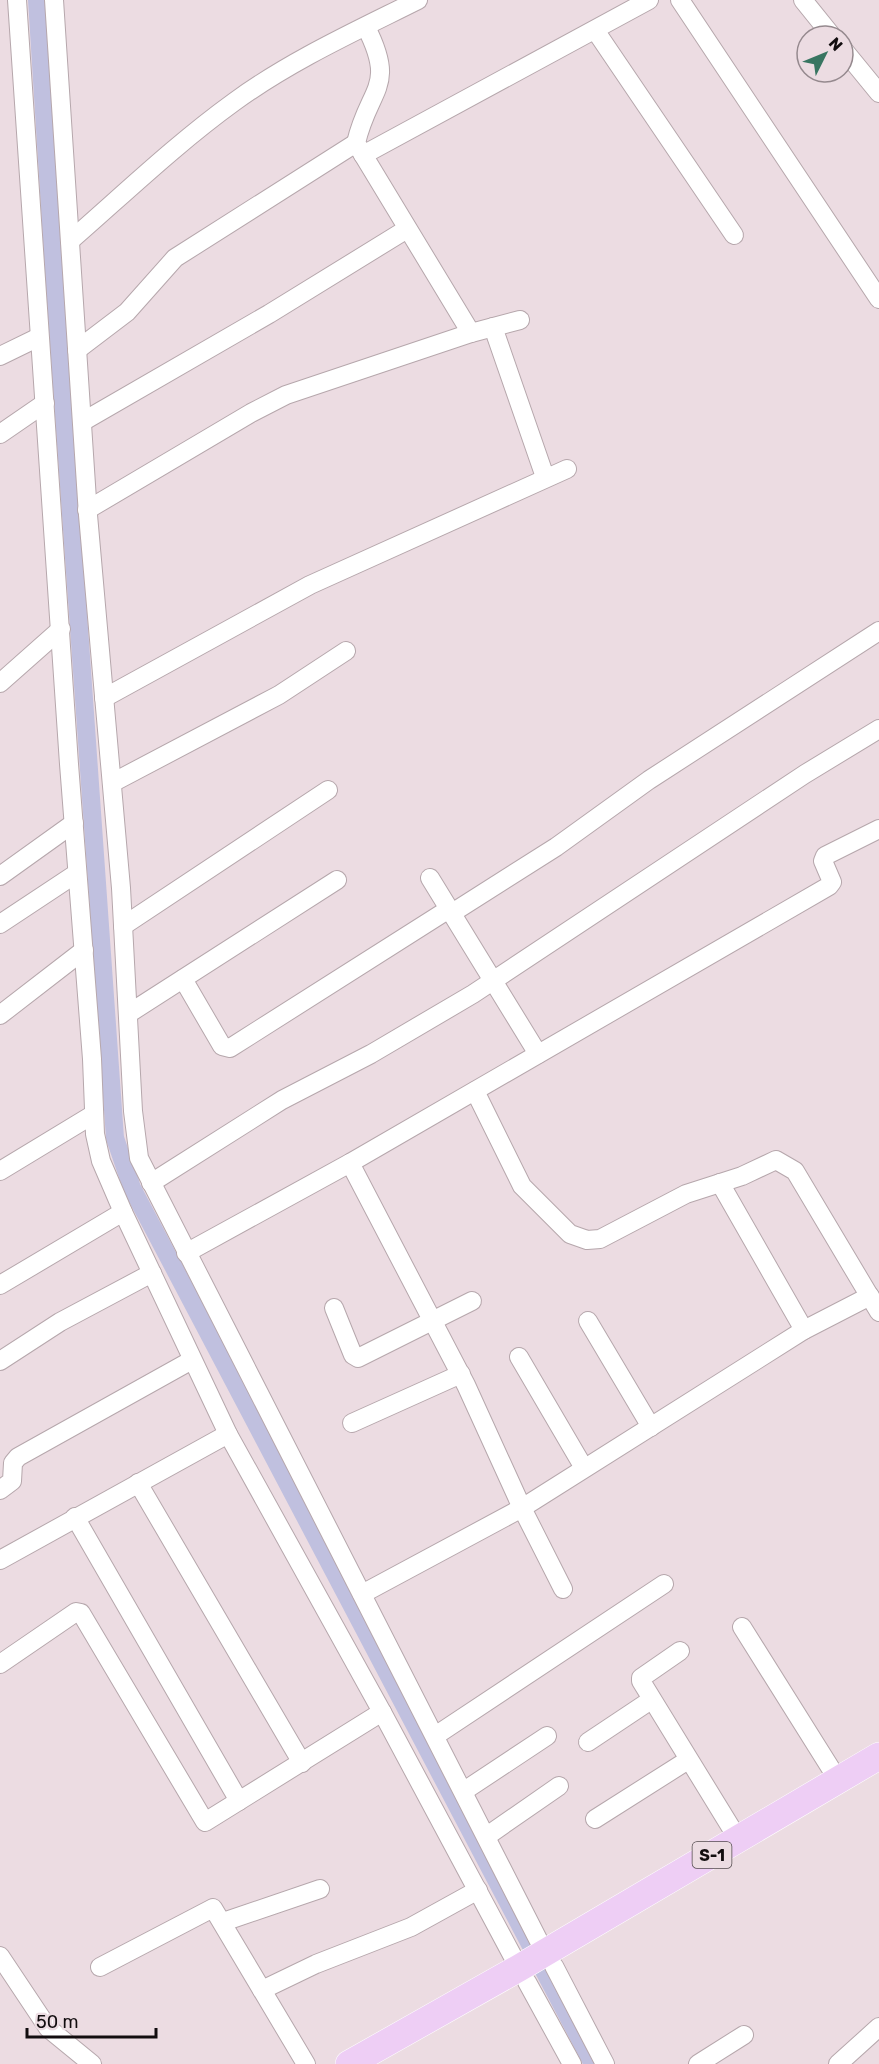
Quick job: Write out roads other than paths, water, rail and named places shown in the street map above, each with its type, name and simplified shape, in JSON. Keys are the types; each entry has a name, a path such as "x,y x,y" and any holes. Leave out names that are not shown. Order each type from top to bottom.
{"main road":[{"name":"S-1","path":"386,2064 738,1839 879,1756"},
{"name":"S-1","path":"349,2064 534,1968 879,1775"}],"street":[{"path":"17,0 95,1134 101,1161 228,1434 478,1890 605,2064"},
{"path":"54,0 87,510 123,926 133,1111 139,1158 487,1836 569,2063"},
{"path":"70,241 235,101 315,52 418,0"},
{"path":"77,350 127,312 175,258 359,149 595,30 649,0"},
{"path":"680,0 879,300"},
{"path":"803,0 822,24"},
{"path":"366,27 377,50 382,69 379,85 360,128 359,149 471,333"},
{"path":"595,30 734,235"},
{"path":"855,64 879,93"},
{"path":"81,422 269,314 407,229"},
{"path":"87,510 251,413 286,395 471,333 520,320"},
{"path":"493,327 545,477"},
{"path":"0,356 39,337"},
{"path":"0,434 45,403"},
{"path":"104,698 310,585 567,469"},
{"path":"0,683 61,629"},
{"path":"183,979 222,1046 230,1048 556,847 649,780 879,631"},
{"path":"111,783 279,695 346,651"},
{"path":"151,1183 282,1100 371,1054 494,981 795,781 879,729"},
{"path":"123,926 328,790"},
{"path":"0,876 74,823"},
{"path":"186,1253 350,1163 829,886 832,882 823,861 825,856 879,829"},
{"path":"0,924 77,873"},
{"path":"430,878 538,1054"},
{"path":"128,1014 337,880"},
{"path":"0,1015 84,950"},
{"path":"362,1594 522,1508 804,1330 875,1304 795,1171 776,1160 742,1176 686,1194 600,1239 587,1240 570,1234 522,1186 476,1091"},
{"path":"0,1171 94,1114"},
{"path":"350,1163 461,1374 522,1508 563,1589"},
{"path":"720,1183 804,1330"},
{"path":"0,1285 123,1212"},
{"path":"0,1360 60,1322 152,1273"},
{"path":"334,1308 353,1355 358,1358 472,1301"},
{"path":"588,1321 651,1427"},
{"path":"519,1357 584,1468"},
{"path":"0,1490 12,1481 13,1463 18,1457 192,1360"},
{"path":"352,1423 461,1374"},
{"path":"0,1560 75,1516 228,1434"},
{"path":"138,1482 302,1763"},
{"path":"75,1516 239,1801"},
{"path":"435,1736 664,1584"},
{"path":"0,1664 76,1612 81,1613 204,1822 382,1712"},
{"path":"742,1627 838,1780"},
{"path":"680,1651 641,1678 651,1700 738,1839"},
{"path":"588,1742 651,1700"},
{"path":"464,1791 547,1736"},
{"path":"595,1819 688,1760"},
{"path":"487,1836 559,1786"},
{"path":"223,1922 320,1890"},
{"path":"262,1990 316,1964 411,1927 478,1890"},
{"path":"100,1967 213,1908 306,2064"},
{"path":"0,1956 48,2028 92,2064"},
{"path":"838,2064 879,2026"},
{"path":"698,2064 744,2035"}],"waterway":[{"path":"37,0 115,1138 132,1188 593,2064"}]}
